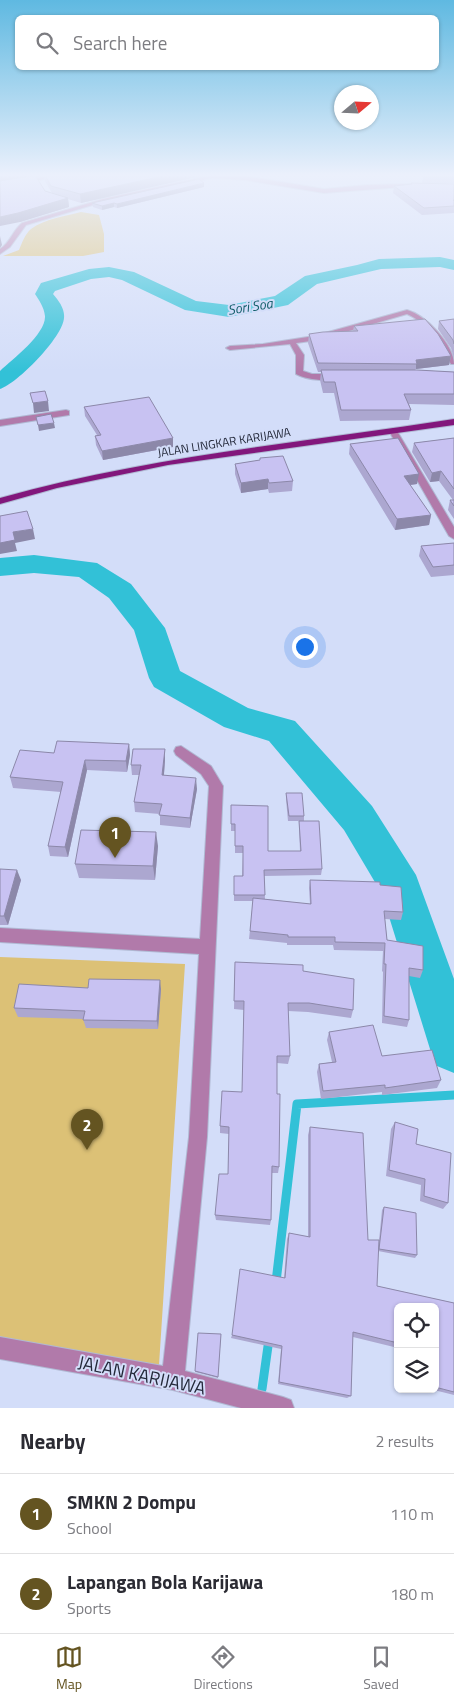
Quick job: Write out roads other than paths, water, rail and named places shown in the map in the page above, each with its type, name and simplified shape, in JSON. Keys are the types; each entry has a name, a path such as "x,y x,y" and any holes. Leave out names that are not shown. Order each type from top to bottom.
{"main road":[{"name":"JALAN LINGKAR KARIJAWA","path":"0,501 69,481 119,470 279,445 454,422"}],"street":[{"path":"0,252 9,248 12,241"},
{"path":"230,348 292,342 333,334 407,312 414,314 425,323 454,362"},
{"path":"292,342 300,356 299,372 302,374 349,377"},
{"path":"443,346 454,344"},
{"path":"0,423 66,413"},
{"path":"394,431 454,536"},
{"path":"173,1379 198,1137 216,786 206,769 181,751"},
{"path":"0,935 207,947"},
{"name":"JALAN KARIJAWA","path":"0,1348 173,1379 283,1408"}],"waterway":[{"name":"Sori Soa","path":"0,382 30,354 51,329 55,318 52,306 44,294 48,287 89,274 109,272 128,276 192,306 229,311 281,301 311,280 361,270 379,264 440,262 454,265"},
{"path":"0,567 34,564 87,569 120,591 149,628 166,678 237,718 282,731 358,818 401,888 454,1049"},
{"path":"276,1282 297,1104 454,1095"},
{"path":"262,1389 269,1339"}],"place":[{"name":"SMKN 2 Dompu","path":"115,858"},
{"name":"Lapangan Bola Karijawa","path":"87,1150"}]}
